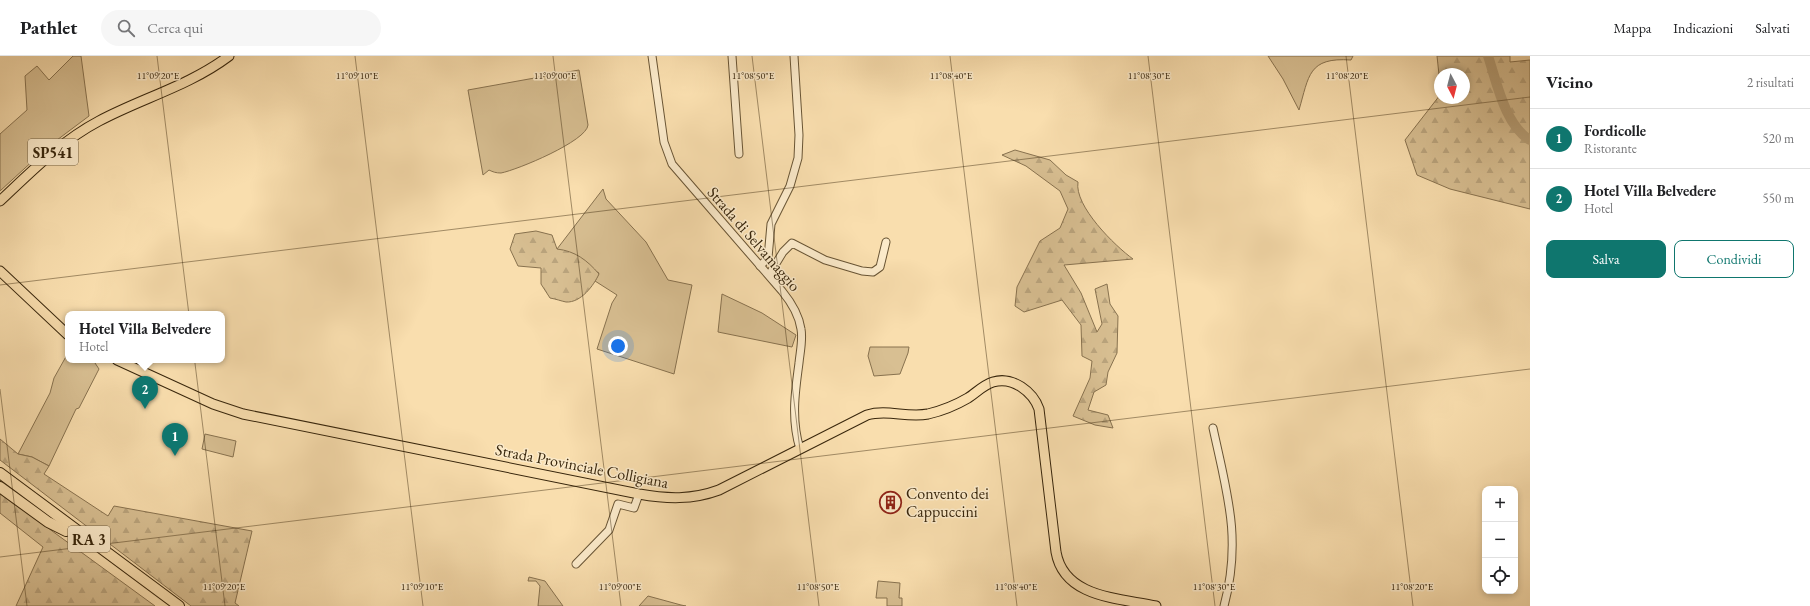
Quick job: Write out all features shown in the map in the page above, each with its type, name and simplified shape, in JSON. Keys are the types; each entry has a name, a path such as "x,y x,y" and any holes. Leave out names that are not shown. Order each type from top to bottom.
{"highway":[{"path":"0,467 52,506 70,529"},
{"name":"RA 3","path":"0,473 167,606"},
{"name":"RA 3","path":"0,482 70,529 179,606"},
{"path":"0,487 48,522 70,529"}],"main road":[{"name":"SP541","path":"0,201 49,155 82,130 113,114 191,80 229,56"},
{"path":"0,272 65,332"},
{"name":"Strada Provinciale Colligiana","path":"123,363 213,404 243,414 639,494 680,499 709,494 728,486 870,414 881,412 917,415 928,414 964,400 991,382 1004,381 1016,384 1034,398 1041,416 1056,552 1062,571 1074,584 1086,590 1156,606"}],"street":[{"name":"Strada di Selvamaggio","path":"652,56 664,142 668,157 681,176 769,275 789,301 801,330 794,409 796,431 800,449"},
{"path":"732,56 739,154"},
{"path":"760,266 768,258 771,224 792,181 798,158 799,135 794,56"},
{"path":"769,275 783,252 792,243 825,260 862,271 873,272 880,267 886,242"},
{"path":"1213,428 1233,522 1232,573 1224,606"},
{"path":"576,564 609,530 618,504 634,508 639,494"}],"green space":[{"path":"73,56 81,56 89,116 49,146 0,191 0,134 27,110 25,76 37,66 49,80"},
{"path":"1268,56 1353,56 1351,60 1326,62 1318,66 1313,71 1305,87 1299,110 1283,79"},
{"path":"1437,56 1510,56 1510,62 1530,60 1530,209 1450,189 1417,175 1405,140 1434,103 1434,104 1470,104 1470,68 1438,68"},
{"path":"579,70 588,125 585,132 564,146 535,161 501,173 489,170 483,175 468,90"},
{"path":"1015,150 1050,160 1066,175 1078,182 1078,192 1082,202 1097,225 1116,245 1133,259 1064,265 1081,293 1097,332 1102,324 1095,289 1107,284 1110,304 1118,316 1117,353 1108,372 1106,385 1094,392 1088,410 1108,415 1113,428 1095,425 1073,416 1090,378 1092,361 1082,356 1081,325 1062,300 1024,312 1015,306 1017,287 1040,241 1060,228 1068,209 1060,191 1026,166 1002,155"},
{"path":"603,189 606,199 646,242 668,280 692,285 674,374 597,349 612,303 617,295 595,281 599,273 557,249"},
{"path":"536,231 552,235 557,249 575,254 590,264 599,274 590,288 577,300 566,302 550,298 541,284 541,268 518,266 510,249 515,234"},
{"path":"722,294 762,313 796,335 792,347 718,332"},
{"path":"870,347 909,347 900,374 874,376 868,356"},
{"path":"65,358 65,363 95,363 99,369 79,408 76,409 49,466 32,457 18,454 50,393 54,378"},
{"path":"205,434 236,441 233,457 202,449"},
{"path":"0,439 18,454 32,457 49,466 44,474 108,516 114,506 252,531 235,603 239,606 191,606 0,460"},
{"path":"0,493 155,606 16,606 43,547 0,513"},
{"path":"529,577 545,581 563,606 538,606 540,586 536,581 528,581"},
{"path":"878,581 900,583 899,598 902,598 902,606 887,606 887,598 876,598"},
{"path":"648,596 681,605 686,606 639,606"}],"waterway":[{"path":"1488,56 1508,114 1521,133 1530,140"}],"place":[{"name":"Hotel Villa Belvedere","path":"145,409"},
{"name":"Fordicolle","path":"175,456"},
{"name":"Convento dei Cappuccini","path":"890,502"}]}
